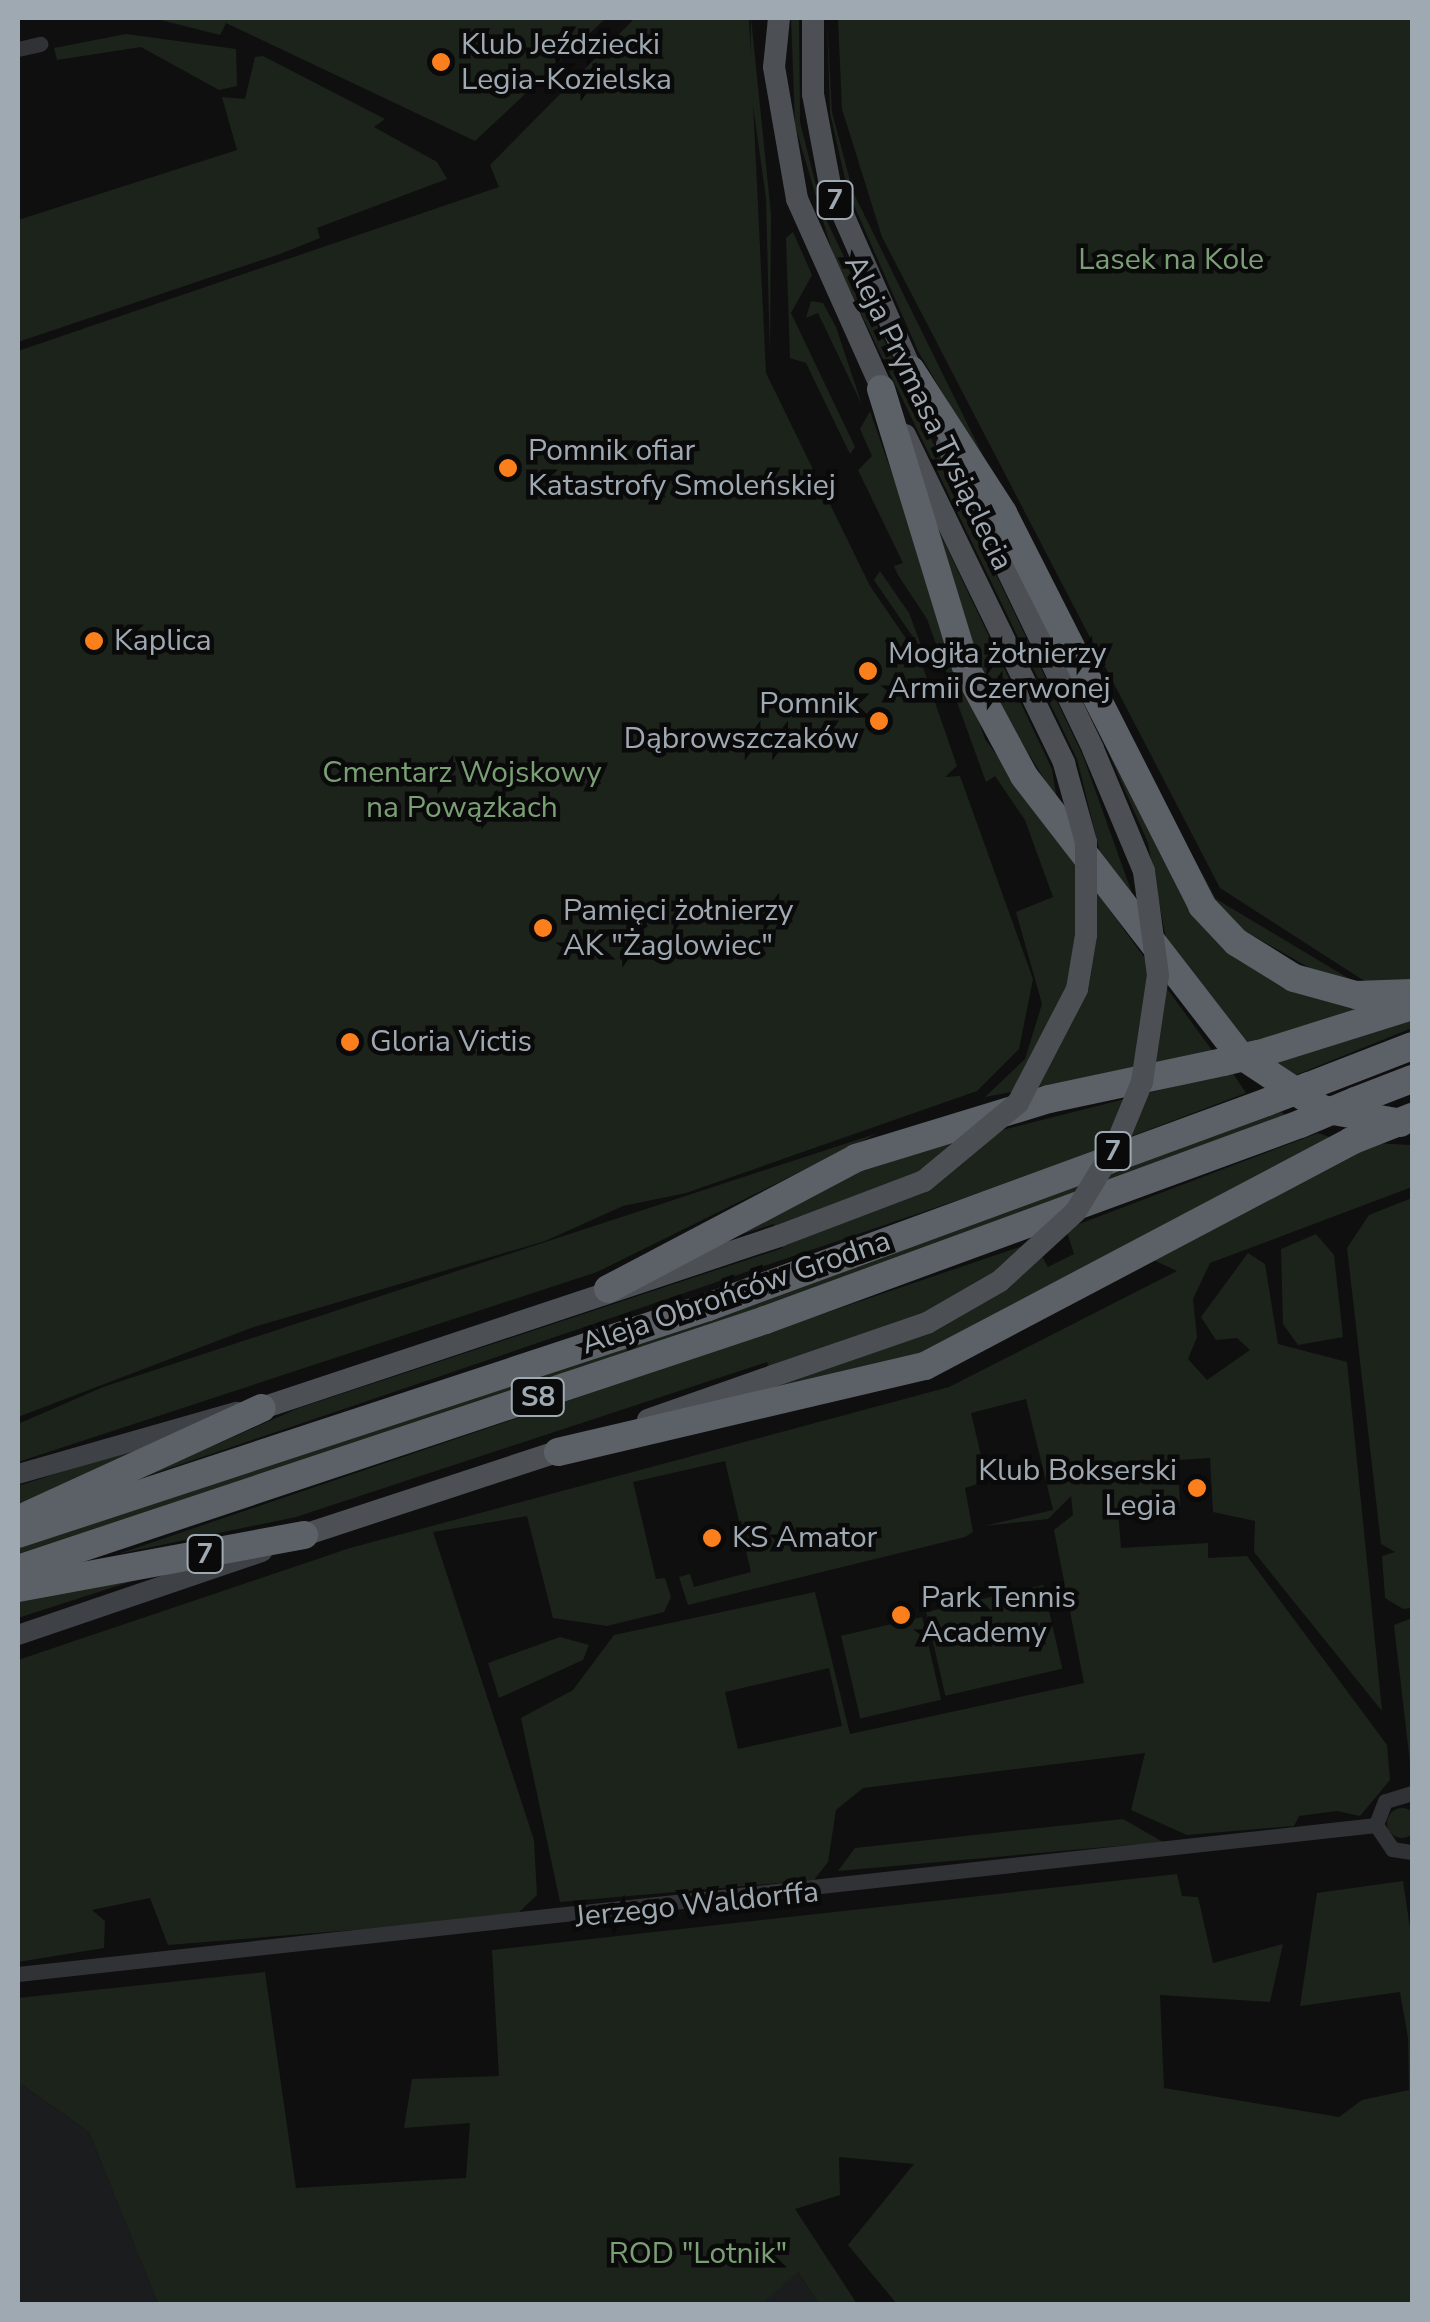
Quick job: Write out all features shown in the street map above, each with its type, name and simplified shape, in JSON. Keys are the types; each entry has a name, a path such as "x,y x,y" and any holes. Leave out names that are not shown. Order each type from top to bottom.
{"highway":[{"path":"911,370 1003,513 1202,906 1236,942 1294,978 1356,995 1412,993"},
{"path":"882,388 967,670 1046,806 1239,1054 1322,1108 1412,1120"},
{"path":"608,1289 856,1158 1030,1104 1259,1054 1412,1006"},
{"name":"Aleja Obrońców Grodna","path":"18,1534 708,1308 1412,1046"},
{"name":"Aleja Obrońców Grodna","path":"18,1569 765,1320 1300,1124 1412,1079"},
{"path":"558,1452 926,1366 1351,1141 1412,1120"},
{"name":"7","path":"18,1520 262,1408"},
{"name":"7","path":"18,1588 304,1535"}],"main road":[{"name":"Aleja Prymasa Tysiąclecia","path":"608,1289 779,1236 924,1182 1018,1104 1077,989 1086,936 1086,842 1064,763 882,388 797,199 774,67 779,18"},
{"name":"Aleja Prymasa Tysiąclecia","path":"558,1452 927,1323 1000,1281 1076,1211 1116,1146 1154,1026 1156,958 1144,871 1093,748 911,370 830,185 813,94 813,18"},
{"name":"Aleja Obrońców Grodna","path":"262,1408 608,1289"},
{"path":"18,1474 181,1420 262,1408"},
{"name":"7","path":"304,1535 558,1452"},
{"path":"18,1634 304,1535"}],"street":[{"path":"18,49 40,44"},
{"path":"1412,1793 1385,1801 1376,1825 1392,1850 1412,1852"},
{"name":"Jerzego Waldorffa","path":"18,1974 1376,1825"}],"shaded area":[{"path":"18,2082 89,2132 158,2304 18,2304"},
{"path":"798,2272 819,2304 762,2304 761,2299"}],"green space":[{"name":"Klub Jeździecki Legia-Kozielska","path":"153,18 606,18 475,141 226,23 220,35"},
{"name":"Cmentarz Wojskowy na Powązkach","path":"635,18 749,18 766,373 870,586 920,659 957,766 945,777 960,776 1033,979 1019,1049 977,1091 686,1193 623,1206 545,1241 251,1328 18,1417 18,351 499,187 490,165"},
{"path":"751,18 771,214 770,359 766,198 750,84"},
{"path":"791,18 799,18 800,122 823,213 1083,756 1132,893 1101,857 1077,759 834,258 795,125"},
{"path":"827,18 832,112 853,192 1001,492 918,351 848,192 830,113"},
{"name":"Lasek na Kole","path":"838,18 1412,18 1412,979 1366,982 1220,888 882,237 842,109"},
{"path":"126,34 236,49 237,86 219,90 141,47 57,60 54,48"},
{"path":"263,56 385,119 374,127 437,162 447,179 317,228 320,238 280,254 18,342 18,220 237,150 222,97 245,99 255,57"},
{"path":"793,232 812,275 791,313 855,447 850,454 806,363 790,358 786,238"},
{"path":"811,301 823,303 836,327 862,405 818,313 806,318"},
{"path":"870,411 985,739 1214,1053 985,1097 1025,1059 1042,1004 1016,912 1053,897 1025,820 995,776 986,782 927,619 894,566 903,563 858,470 872,456 860,429"},
{"path":"919,489 1052,769 1057,800 980,674"},
{"path":"880,571 909,613 924,653 874,580"},
{"path":"1126,735 1216,899 1353,981 1320,974 1238,927 1215,902"},
{"path":"1103,740 1243,958 1382,1004 1246,1045 1167,944 1148,843"},
{"path":"1412,1013 1412,1028 1291,1077 1267,1062"},
{"path":"1232,1072 1246,1093 1011,1182 135,1480 299,1408 783,1248 774,1224 683,1253 864,1165"},
{"path":"1278,1110 1287,1116 903,1261 18,1557 18,1548 723,1315"},
{"path":"878,1133 597,1272 18,1462 18,1424 103,1387"},
{"path":"1318,1133 1335,1139 913,1360 778,1387 767,1362 296,1517 118,1554 1034,1242 1048,1267 1074,1254 1066,1229"},
{"path":"1372,1143 1412,1145 1412,1187 1210,1263 1193,1299 1197,1337 1188,1359 1207,1380 1250,1350 1237,1338 1216,1340 1201,1317 1248,1253 1265,1264 1278,1344 1347,1362 1382,1711 1254,1552 1255,1521 1213,1512 1210,1458 1178,1460 1180,1506 1118,1510 1121,1548 1208,1543 1208,1558 1247,1556 1387,1745 1390,1780 1360,1816 1337,1811 1299,1816 1294,1826 1187,1835 1131,1810 1145,1753 863,1788 836,1810 828,1862 814,1880 560,1902 521,1718 573,1690 614,1635 815,1592 850,1734 1084,1683 1054,1530 1073,1515 1071,1496 1048,1519 984,1526 1053,1510 1026,1399 971,1413 987,1481 965,1488 973,1532 965,1537 688,1605 679,1577 690,1574 694,1587 751,1572 725,1461 633,1482 656,1579 665,1578 671,1597 664,1612 607,1626 553,1618 527,1516 433,1532 534,1840 537,1895 514,1917 168,1945 150,1898 92,1910 105,1921 104,1948 18,1962 18,1660 350,1548 949,1387 1177,1271 1149,1258","holes":["829,1668 842,1726 738,1749 725,1692"]},
{"path":"1412,1198 1412,1608 1403,1609 1385,1598 1382,1556 1395,1552 1381,1544 1347,1248 1369,1215"},
{"path":"1316,1234 1334,1255 1343,1337 1298,1345 1283,1324 1281,1249"},
{"path":"145,1445 147,1448 18,1507 18,1486"},
{"path":"145,1577 18,1618 18,1600"},
{"path":"1043,1585 1062,1669 945,1696 926,1612"},
{"path":"922,1617 941,1700 860,1718 841,1636"},
{"path":"1412,1618 1412,1780 1394,1625"},
{"path":"560,1637 589,1645 583,1660 499,1698 488,1663"},
{"path":"1402,1808 1413,1812 1417,1823 1413,1834 1402,1838 1391,1834 1387,1823 1391,1812"},
{"path":"1123,1819 1163,1842 838,1871 855,1848"},
{"name":"ROD \"Lotnik\"","path":"1177,1874 1182,1896 1198,1897 1213,1963 1283,1944 1270,2002 1160,1995 1164,2088 1339,2117 1362,2100 1409,2090 1408,2038 1400,1992 1300,2006 1317,1893 1403,1881 1412,1941 1412,2304 897,2304 848,2245 914,2164 839,2157 840,2195 795,2209 857,2304 819,2304 798,2272 762,2304 158,2304 89,2132 18,2082 18,1998 265,1972 296,2188 466,2178 470,2123 404,2128 412,2079 499,2076 492,1950"}],"place":[{"name":"Klub Jeździecki Legia-Kozielska","path":"441,62"},
{"name":"Pomnik ofiar Katastrofy Smoleńskiej","path":"508,468"},
{"name":"Kaplica","path":"94,641"},
{"name":"Mogiła żołnierzy Armii Czerwonej","path":"868,671"},
{"name":"Pomnik Dąbrowszczaków","path":"879,721"},
{"name":"Pamięci żołnierzy AK \"Żaglowiec\"","path":"543,928"},
{"name":"Gloria Victis","path":"350,1042"},
{"name":"Klub Bokserski Legia","path":"1197,1488"},
{"name":"KS Amator","path":"712,1538"},
{"name":"Park Tennis Academy","path":"901,1615"}]}
